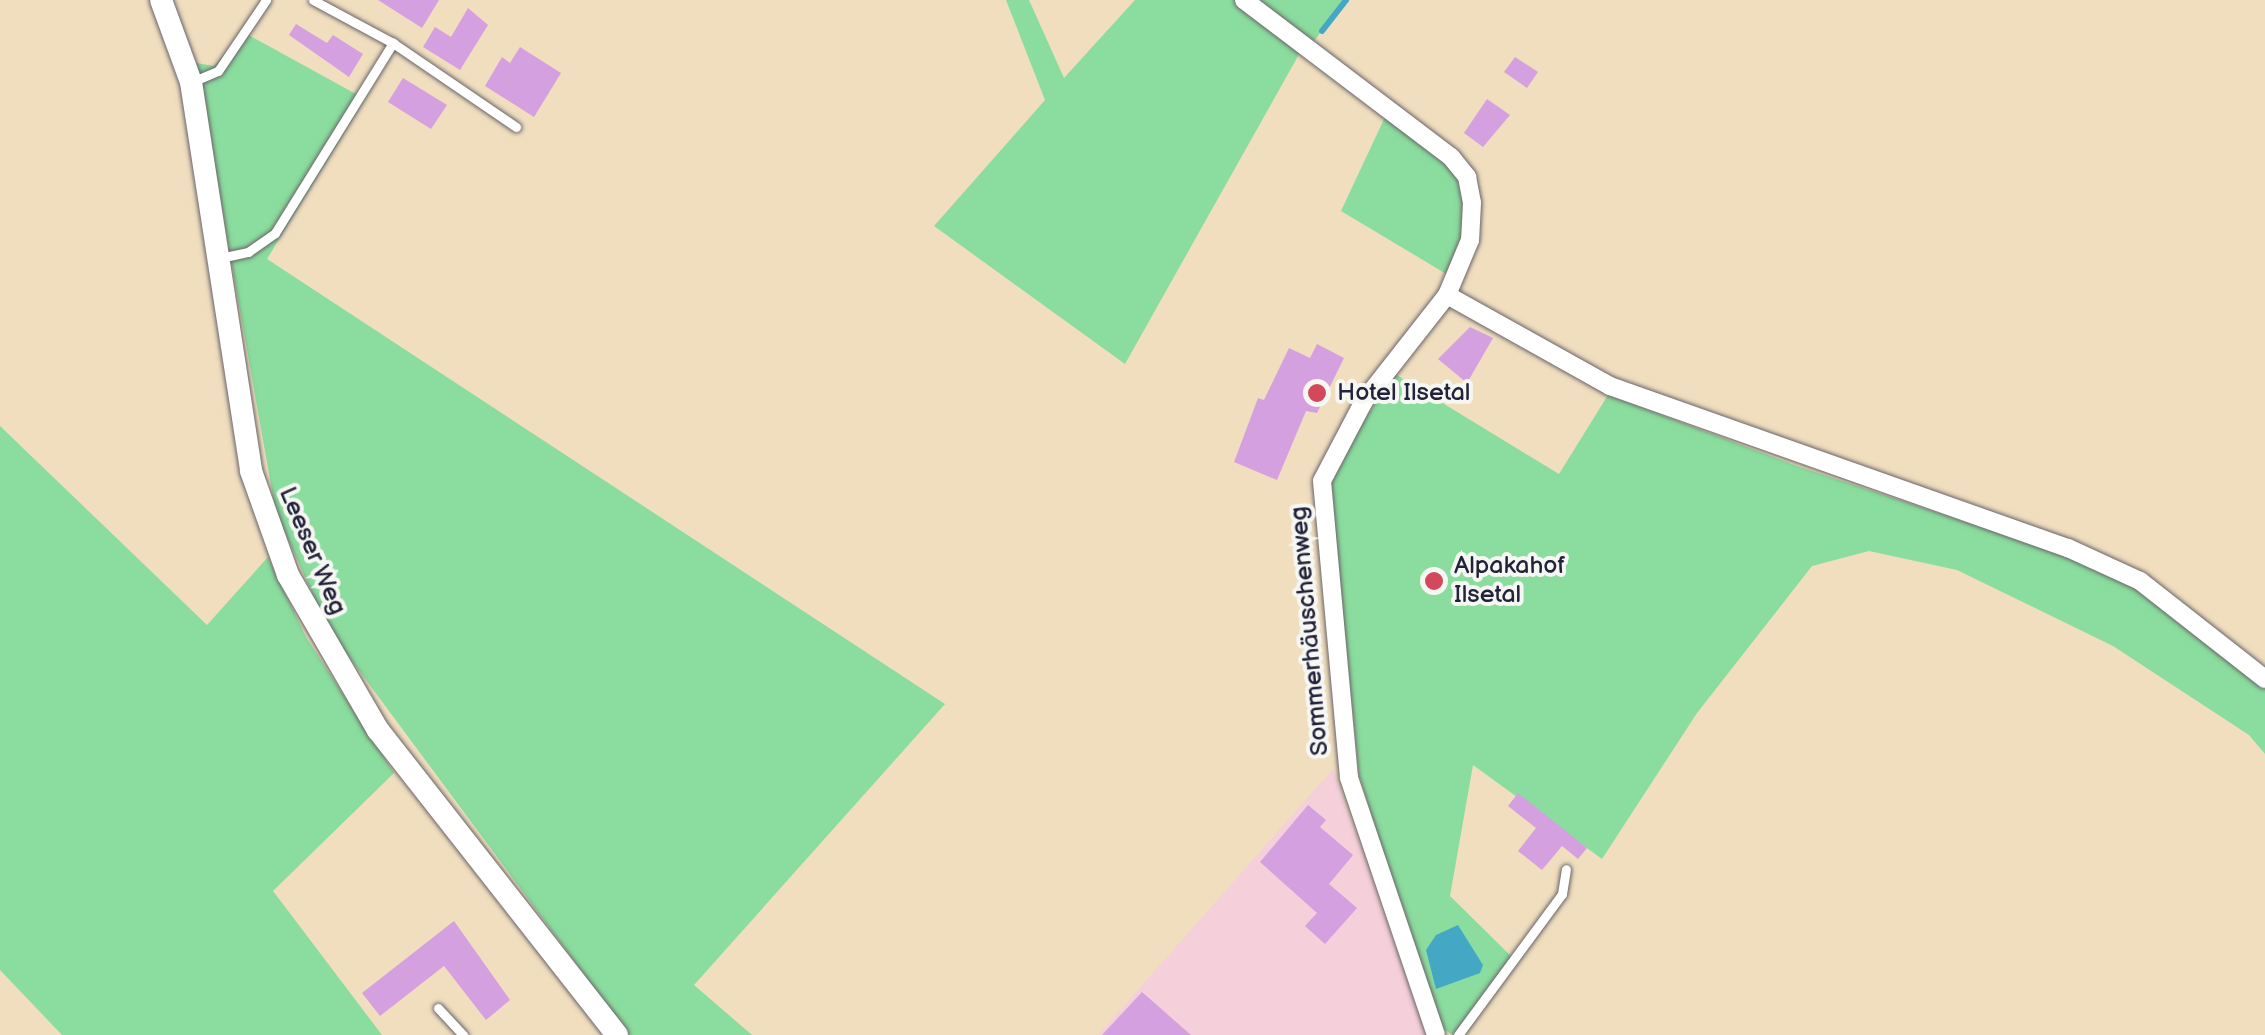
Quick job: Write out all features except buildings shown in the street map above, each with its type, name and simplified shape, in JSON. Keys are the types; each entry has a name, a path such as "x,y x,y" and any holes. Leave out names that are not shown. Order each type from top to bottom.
{"street":[{"name":"Leeser Weg","path":"161,0 192,82 255,485 316,632 378,730 616,1035"},
{"name":"Sommerhäuschenweg","path":"1244,0 1452,157 1467,176 1470,240 1447,295 1364,401 1322,481 1348,778 1436,1035"},
{"path":"1447,295 1610,386 2068,548 2140,582 2265,678"}],"lane":[{"path":"192,82 218,71 266,0"},
{"path":"313,0 394,43 516,126"},
{"path":"220,258 248,252 276,233 394,43"},
{"path":"1458,1035 1562,894 1566,869"},
{"path":"438,1008 463,1035"}],"shaded area":[{"path":"1333,769 1427,1035 1098,1035"}],"green space":[{"path":"1006,0 1029,0 1064,78 1135,0 1236,0 1302,49 1125,364 934,226 1045,100"},
{"path":"1257,0 1345,0 1311,45"},
{"path":"243,32 365,99 267,259 945,704 694,985 752,1035 629,1035 329,630 276,513 196,63 214,66"},
{"path":"1385,117 1449,162 1462,183 1463,236 1448,275 1341,211"},
{"path":"1395,374 1559,474 1608,395 1797,466 2065,555 2135,587 2265,688 2265,754 2249,735 2113,646 1957,570 1869,551 1812,566 1697,713 1602,859 1473,765 1450,896 1516,961 1465,1035 1453,1035 1437,1025 1359,775 1330,484 1350,441"},
{"path":"0,426 207,625 268,557 306,637 394,773 273,891 382,1035 62,1035 0,970"}],"water":[{"path":"1458,925 1483,965 1480,973 1436,989 1426,950 1436,935"}],"waterway":[{"path":"1322,31 1346,0"}],"place":[{"name":"Hotel Ilsetal","path":"1317,393"},
{"name":"Alpakahof Ilsetal","path":"1434,581"}]}
